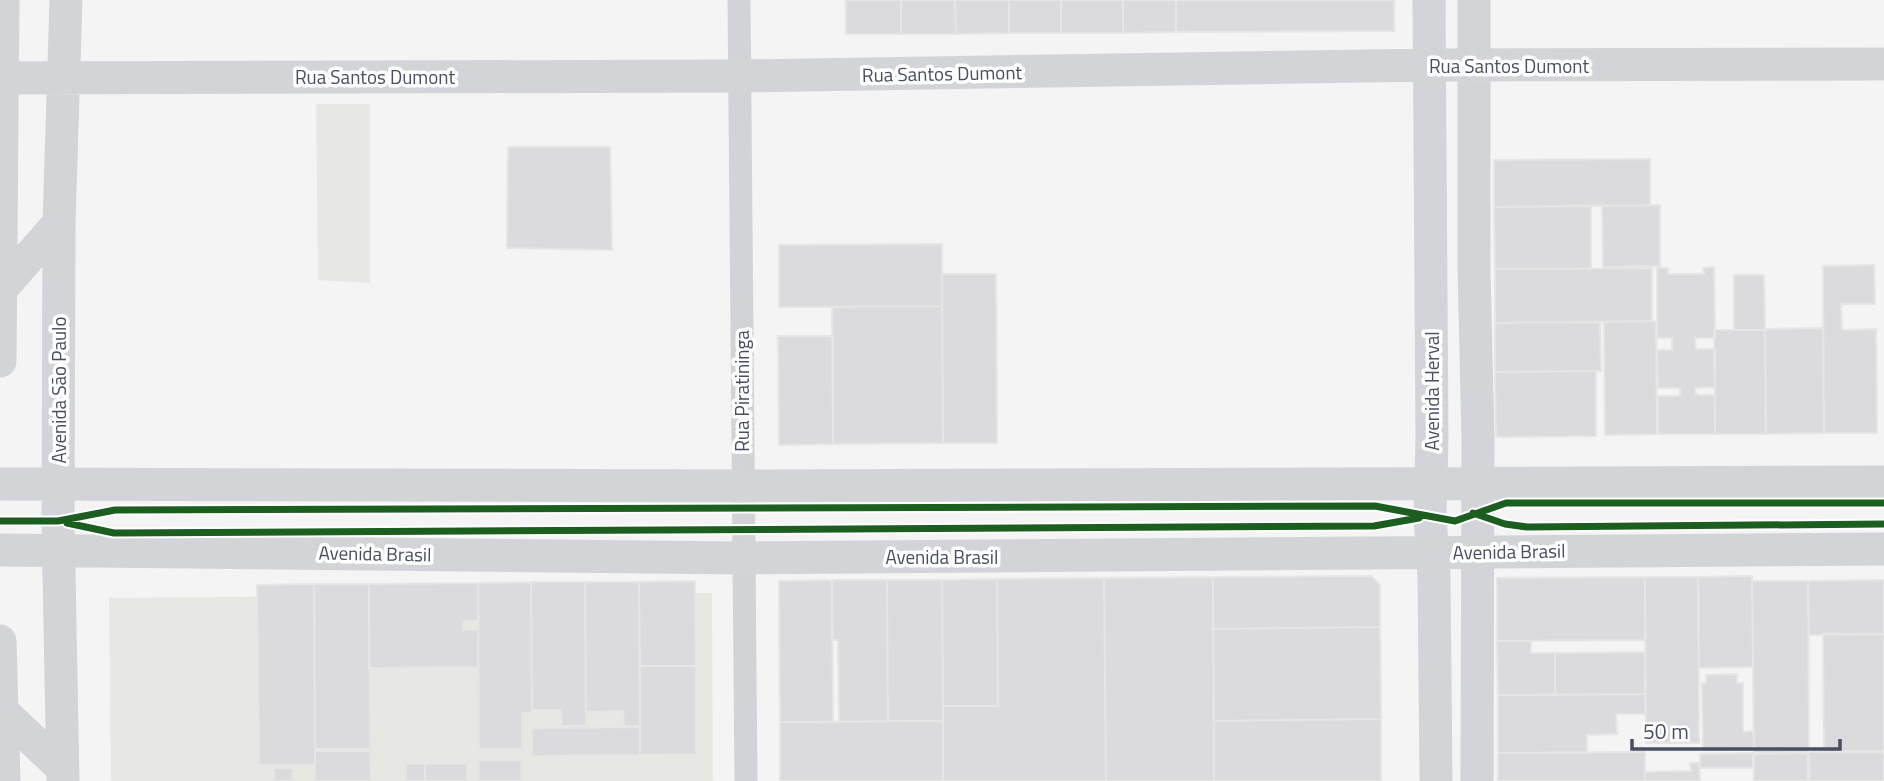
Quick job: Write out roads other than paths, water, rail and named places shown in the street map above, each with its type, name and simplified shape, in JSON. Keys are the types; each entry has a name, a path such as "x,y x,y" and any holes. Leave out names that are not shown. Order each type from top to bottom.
{"main road":[{"path":"0,361 3,0"},
{"name":"Avenida São Paulo","path":"63,775 58,483 59,223 66,77 66,0"},
{"name":"Avenida Herval","path":"1429,0 1431,485 1436,781"},
{"path":"1474,0 1477,781"},
{"name":"Rua Santos Dumont","path":"2,78 740,76 1429,65 1884,64"},
{"path":"2,288 59,223"},
{"path":"1431,339 1474,268"},
{"path":"0,484 741,486 1884,482"},
{"name":"Avenida Brasil","path":"0,550 743,558 1884,549"},
{"path":"0,640 4,781"},
{"path":"2,711 63,775"},
{"path":"1455,781 1477,741"}],"street":[{"name":"Rua Piratininga","path":"739,0 741,486 746,781"}]}
